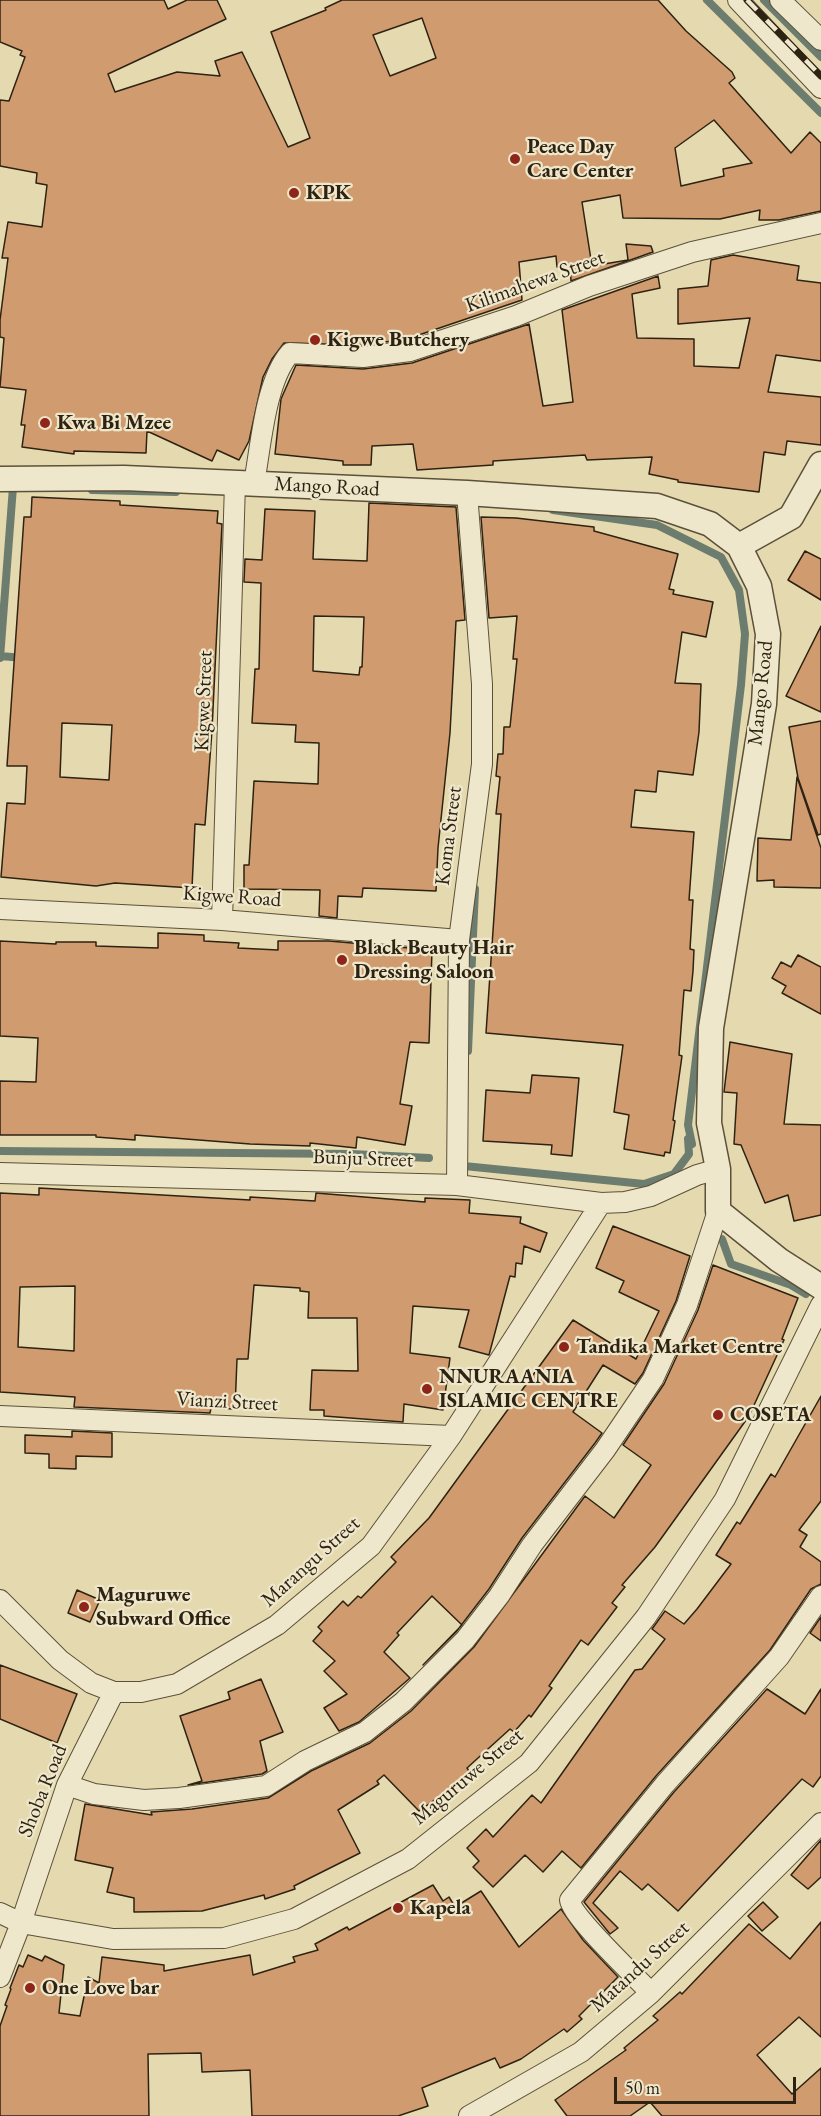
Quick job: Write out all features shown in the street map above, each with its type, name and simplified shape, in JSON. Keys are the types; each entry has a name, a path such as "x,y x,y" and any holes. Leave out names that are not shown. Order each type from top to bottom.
{"street":[{"path":"738,0 821,88"},
{"path":"780,0 821,40"},
{"name":"Kilimahewa Street","path":"245,483 280,369 291,353 363,357 410,351 516,316 589,286 692,252 821,223"},
{"path":"739,546 791,517 821,464"},
{"name":"Mango Road","path":"0,480 124,478 467,493 657,506 710,524 739,546 759,586 768,634 764,704 711,1028 709,1122 718,1169 718,1211"},
{"name":"Kigwe Street","path":"222,920 245,483"},
{"name":"Koma Street","path":"458,1185 459,940 482,764 482,684 467,493"},
{"name":"Kigwe Road","path":"0,909 222,920 459,940"},
{"name":"Bunju Street","path":"0,1173 458,1185 601,1203 625,1202 651,1196 697,1174 718,1169"},
{"name":"Marangu Street","path":"0,1600 60,1660 91,1683 114,1692 141,1692 177,1684 277,1625 371,1546 451,1436 601,1203"},
{"path":"67,1785 106,1796 144,1800 179,1798 266,1786 305,1761 364,1732 404,1702 465,1640 499,1596 532,1545 605,1450 653,1379 687,1305 718,1211 780,1260 821,1287"},
{"name":"Maguruwe Street","path":"0,1913 21,1923 112,1939 224,1938 294,1919 408,1859 529,1762 646,1617 725,1498 821,1305"},
{"name":"Vianzi Street","path":"0,1416 451,1436"},
{"path":"651,1993 590,1931 570,1906 570,1900 665,1784 779,1657 821,1596"},
{"name":"Shoba Road","path":"0,1977 21,1923 67,1785 114,1692"},
{"name":"Matandu Street","path":"469,2116 581,2052 651,1993 821,1823"}],"building":[{"path":"0,0 164,0 168,9 187,0 217,0 226,19 108,74 115,92 177,72 220,76 215,61 242,52 288,147 310,138 271,32 326,10 325,8 342,0 658,0 686,31 732,72 735,78 729,83 791,153 810,132 821,143 821,211 779,220 759,220 760,210 720,219 623,218 620,195 582,202 592,266 628,260 626,244 651,246 653,252 571,281 570,265 557,267 556,256 519,262 522,300 407,339 363,345 284,343 272,359 263,377 249,441 239,460 217,450 212,461 147,431 146,453 74,451 74,454 22,447 25,425 21,425 26,390 0,387 4,338 0,337 0,320 8,258 2,258 8,222 42,227 47,185 36,183 37,173 0,166 0,100 9,101 25,57 20,55 22,51 0,42","holes":["422,18 436,58 390,76 373,35","714,120 752,163 723,169 724,176 681,186 675,148"]},
{"path":"733,255 799,266 797,280 821,283 821,361 776,355 768,392 821,397 821,445 787,441 785,455 764,452 759,492 678,482 678,480 649,474 652,457 587,460 585,455 493,461 493,465 417,470 413,444 372,446 371,465 343,465 343,461 275,454 281,399 296,365 363,369 412,363 529,324 543,406 573,402 562,310 658,276 660,288 632,294 637,338 694,339 694,366 739,368 750,318 678,324 678,289 708,286 711,260"},
{"path":"32,497 120,501 120,505 218,511 217,523 222,524 212,730 205,825 195,824 192,888 115,883 96,886 1,877 7,803 25,804 27,766 7,766 24,517 31,517","holes":["62,723 112,725 109,780 60,777"]},
{"path":"369,503 456,507 465,620 456,621 450,733 438,848 436,891 363,888 362,897 338,896 337,918 319,916 320,890 244,889 244,865 249,865 254,781 318,784 319,743 295,742 296,725 252,723 255,669 259,669 261,583 244,582 245,559 262,560 265,509 315,511 313,559 367,561","holes":["314,616 364,617 362,667 360,667 359,675 313,671"]},
{"path":"481,517 516,518 594,527 594,531 678,554 669,589 674,590 673,594 713,602 706,637 682,632 675,683 701,684 699,732 693,775 658,771 656,792 635,790 631,827 694,832 689,900 693,900 690,949 694,950 693,971 691,991 684,990 679,1055 682,1056 673,1120 675,1121 670,1153 665,1152 664,1156 624,1149 629,1115 614,1112 623,1045 486,1033 501,814 496,814 500,777 496,776 498,754 503,754 504,727 510,727 517,659 513,659 517,616 489,618"},
{"path":"805,551 821,559 821,600 788,580"},
{"path":"821,626 821,712 786,696"},
{"path":"821,721 821,834 818,835 798,778 789,727"},
{"path":"797,777 821,848 821,888 774,887 774,880 757,881 758,838 791,840"},
{"path":"158,933 204,935 204,941 239,943 238,948 278,950 278,941 329,941 432,950 429,1043 410,1042 400,1104 412,1106 405,1145 357,1137 356,1148 310,1143 310,1146 250,1144 135,1135 135,1140 96,1137 96,1135 0,1135 0,1081 36,1082 38,1038 0,1036 0,941 56,944 56,942 96,942 96,946 158,948"},
{"path":"798,955 821,967 821,1014 782,993 786,986 772,978 781,962 791,967"},
{"path":"730,1042 792,1054 784,1124 821,1125 821,1215 794,1221 788,1195 765,1203 741,1145 734,1144 737,1093 724,1092"},
{"path":"532,1075 579,1078 572,1156 551,1154 552,1145 483,1141 486,1090 530,1093"},
{"path":"39,1188 250,1200 250,1197 315,1201 316,1193 425,1202 425,1198 470,1200 469,1213 521,1217 520,1223 547,1233 540,1252 524,1246 522,1264 516,1263 515,1277 510,1276 489,1355 459,1347 469,1310 413,1306 410,1353 450,1358 443,1410 404,1404 403,1422 324,1416 324,1410 310,1410 312,1370 358,1371 357,1318 308,1318 309,1292 300,1291 300,1288 254,1285 248,1359 237,1359 235,1409 211,1408 210,1413 74,1407 75,1397 0,1392 0,1193 39,1195","holes":["75,1286 74,1351 18,1347 20,1287"]},
{"path":"613,1226 690,1256 676,1301 643,1373 635,1384 603,1365 573,1412 602,1433 522,1538 462,1625 432,1596 397,1633 399,1635 384,1652 410,1678 359,1722 339,1731 324,1708 347,1694 324,1671 335,1661 313,1641 322,1631 318,1627 343,1601 348,1606 358,1596 361,1598 396,1562 391,1557 429,1518 573,1320 636,1359 659,1311 619,1292 624,1281 596,1268"},
{"path":"713,1265 798,1298 782,1339 784,1340 749,1416 655,1547 622,1585 625,1587 612,1603 617,1607 588,1645 581,1640 549,1686 552,1688 531,1717 529,1715 514,1732 510,1729 467,1768 471,1774 419,1811 384,1775 377,1781 379,1784 338,1810 360,1853 294,1886 295,1889 265,1899 264,1895 202,1911 134,1912 134,1898 107,1892 113,1868 75,1860 85,1804 152,1815 151,1812 192,1809 268,1798 311,1771 370,1743 411,1711 474,1647 585,1496 614,1518 651,1465 623,1445 664,1384 698,1310"},
{"path":"821,1396 821,1501 799,1530 807,1535 800,1547 821,1562 821,1584 811,1589 770,1650 656,1776 581,1868 562,1851 543,1872 525,1855 493,1887 473,1867 479,1861 467,1848 486,1829 493,1837 532,1795 541,1803 635,1670 642,1669 665,1639 652,1629 665,1611 684,1624 697,1609 731,1564 716,1555 737,1522 740,1524 771,1474 775,1477"},
{"path":"72,1431 112,1433 112,1457 76,1456 76,1469 49,1468 49,1454 25,1453 25,1435 72,1437"},
{"name":"Maguruwe Subward Office","path":"77,1590 100,1600 90,1622 68,1613"},
{"path":"821,1617 821,1641 810,1633"},
{"path":"0,1665 77,1694 57,1743 0,1719"},
{"path":"261,1679 283,1732 260,1741 267,1771 262,1774 188,1785 202,1781 180,1716 230,1699 228,1692"},
{"path":"767,1689 805,1714 821,1689 821,1776 813,1787 802,1779 678,1911 648,1884 642,1890 620,1871 593,1903 618,1928 610,1934 584,1902 674,1792"},
{"path":"821,1840 821,1877 808,1889 791,1875"},
{"path":"433,1885 443,1901 449,1897 455,1907 481,1891 519,1947 561,1909 583,1940 618,1977 579,2016 582,2019 567,2032 564,2029 521,2059 500,2068 495,2058 422,2088 428,2106 398,2116 252,2116 250,2070 202,2072 201,2053 148,2054 149,2116 0,2116 0,2026 19,1965 23,1967 28,1955 42,1961 45,1956 64,1965 59,2013 80,2016 88,1977 99,1983 102,1957 164,1965 164,1971 250,1955 253,1975 295,1962 293,1957 318,1950 315,1944 347,1927 349,1930"},
{"path":"763,1902 778,1917 762,1931 748,1916"},
{"path":"821,1922 821,2037 799,2017 757,2055 792,2094 821,2068 821,2116 662,2116 650,2102 630,2116 567,2116 555,2100 626,2050 624,2048 658,2020 653,2016 680,1992 682,1994 749,1924 790,1959"}],"waterway":[{"path":"707,0 821,113"},
{"path":"764,0 821,57"},
{"path":"0,658 13,487 17,487"},
{"path":"92,490 176,492"},
{"path":"553,510 657,525 721,557 739,590 745,634 741,685 688,1125 692,1144"},
{"path":"0,656 24,658"},
{"path":"468,1051 475,889"},
{"path":"464,1162 464,1166 644,1184 674,1174 689,1154 688,1139"},
{"path":"0,1151 352,1154 429,1158"},
{"path":"722,1239 731,1264 791,1285 806,1294"}],"railway":[{"path":"747,0 821,76"}],"place":[{"name":"Peace Day Care Center","path":"515,159"},
{"name":"KPK","path":"294,193"},
{"name":"Kigwe Butchery","path":"315,340"},
{"name":"Kwa Bi Mzee","path":"45,423"},
{"name":"Black Beauty Hair Dressing Saloon","path":"342,960"},
{"name":"Tandika Market Centre","path":"564,1347"},
{"name":"NNURAANIA ISLAMIC CENTRE","path":"427,1389"},
{"name":"COSETA","path":"718,1415"},
{"name":"Maguruwe Subward Office","path":"84,1607"},
{"name":"Kapela","path":"398,1908"},
{"name":"One Love bar","path":"30,1988"}]}
